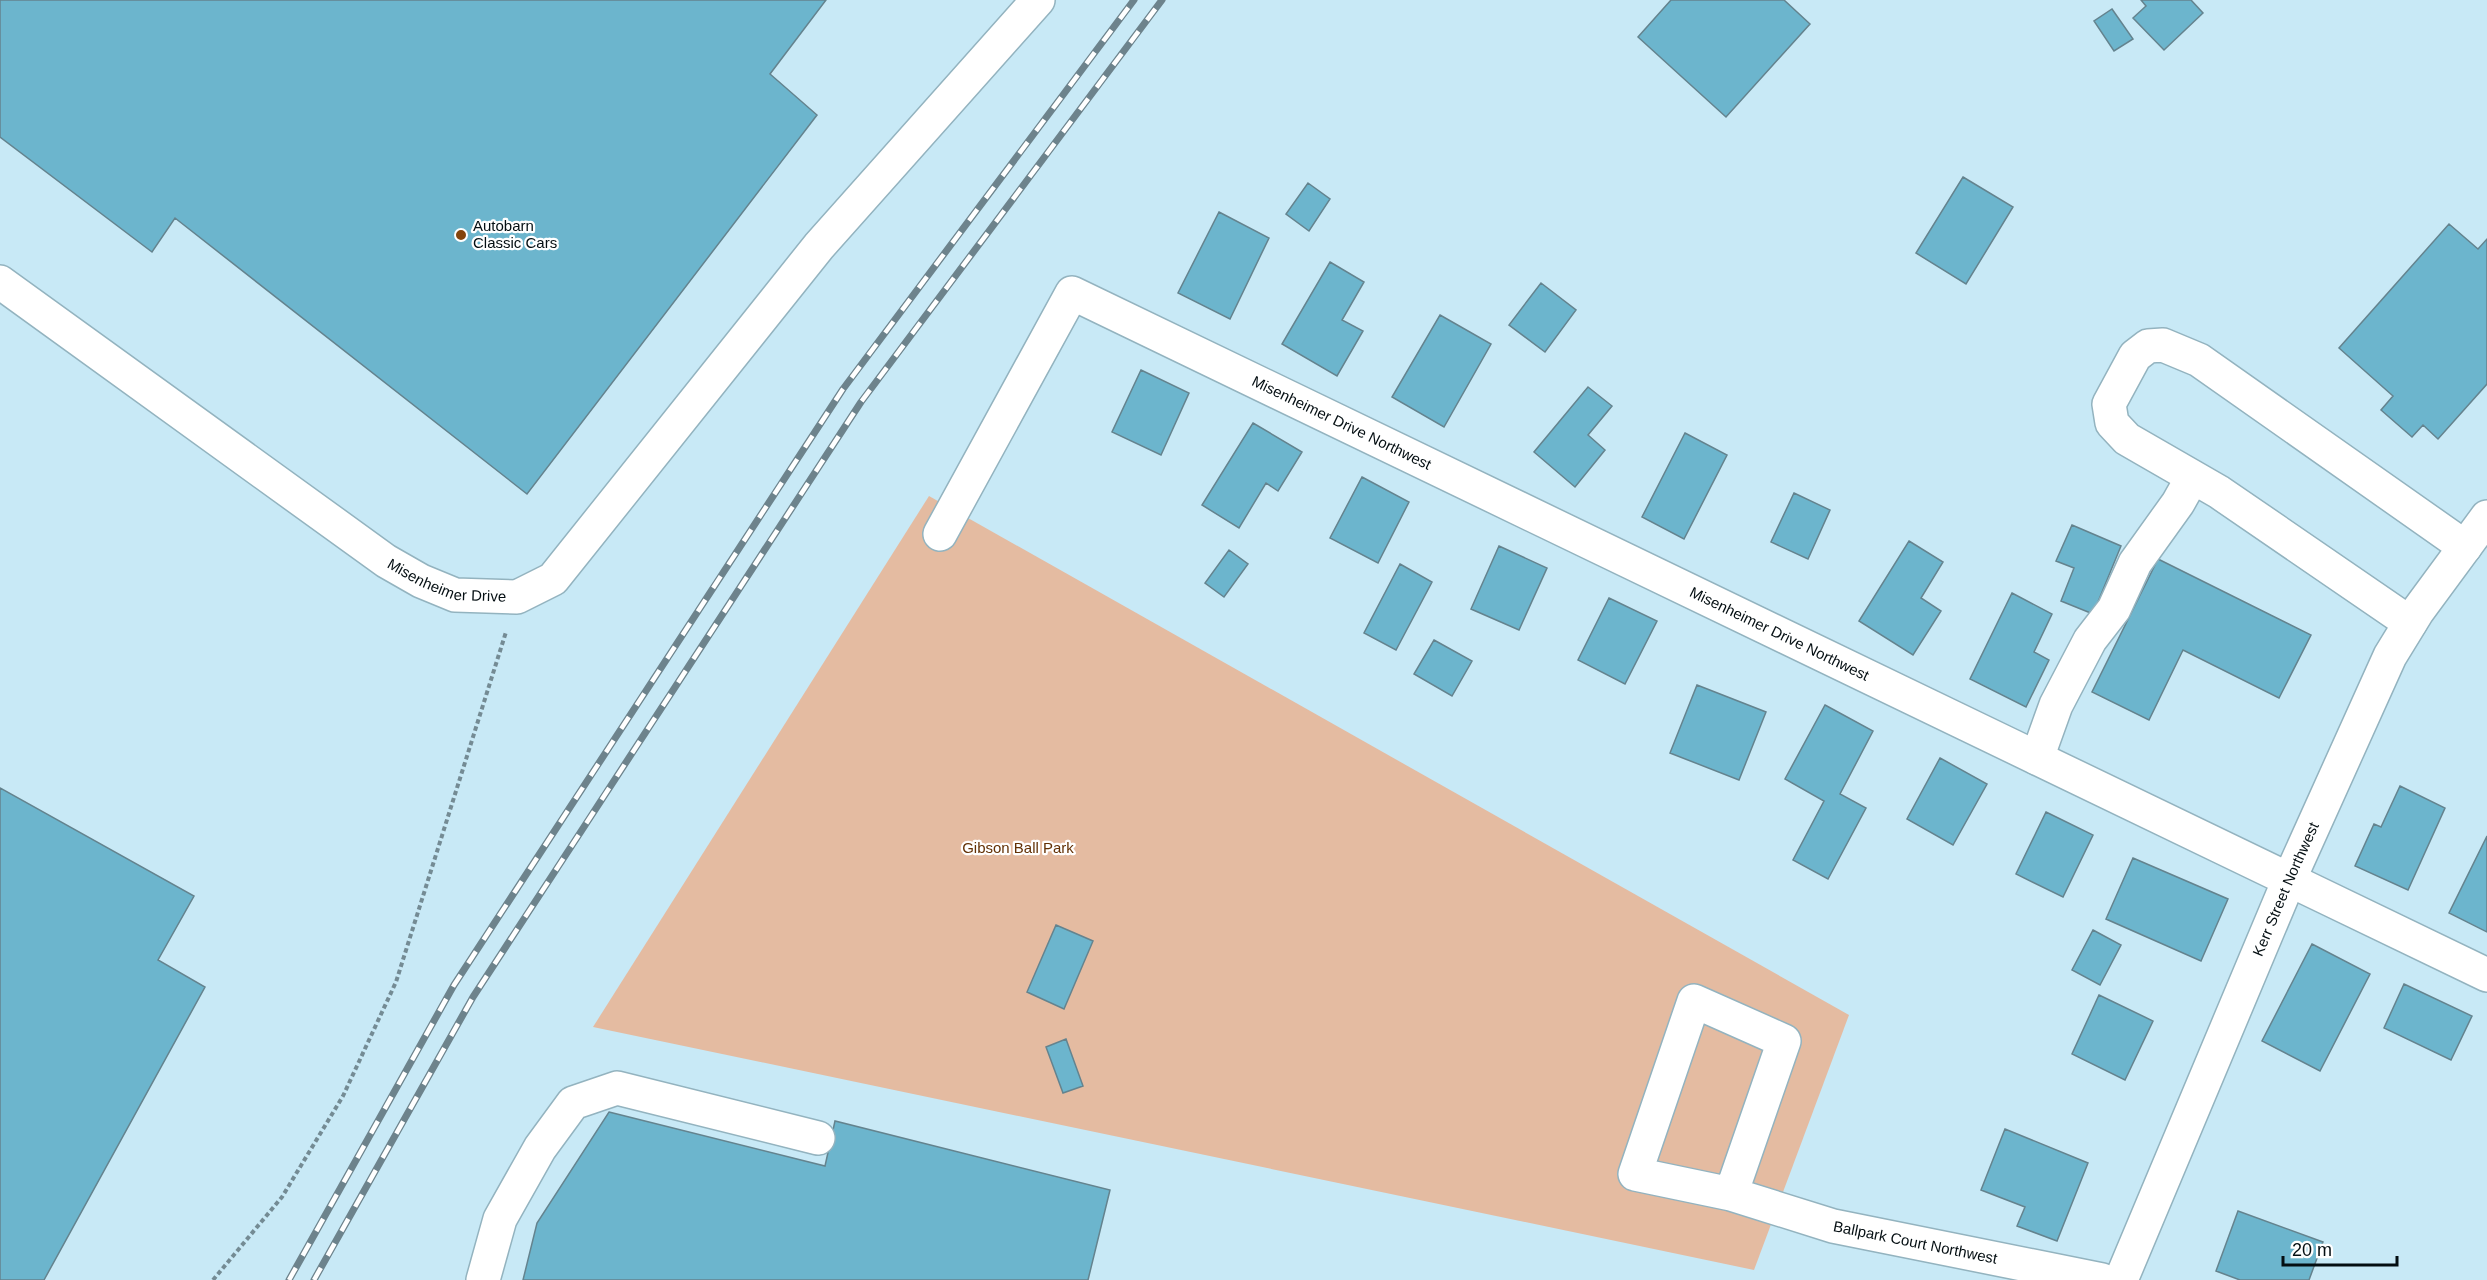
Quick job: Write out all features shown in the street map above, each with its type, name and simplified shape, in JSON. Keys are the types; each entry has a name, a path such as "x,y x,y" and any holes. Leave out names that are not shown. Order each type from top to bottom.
{"street":[{"name":"Misenheimer Drive","path":"0,282 386,561 421,581 455,595 517,597 552,579 819,246 1038,0"},
{"name":"Misenheimer Drive Northwest","path":"940,534 1072,293 2487,975"},
{"path":"2410,623 2219,492 2127,439 2112,423 2109,404 2135,356 2148,346 2163,345 2199,360 2465,547"},
{"path":"2037,758 2056,705 2090,640 2114,609 2135,563 2178,503 2192,478"},
{"name":"Kerr Street Northwest","path":"2121,1280 2289,879 2390,656 2410,623 2487,517"},
{"name":"Ballpark Court Northwest","path":"1731,1194 1784,1041 1694,1001 1635,1174 1731,1194 1833,1226 2102,1280"},
{"path":"483,1280 500,1219 540,1148 573,1103 617,1088 818,1138"}],"path":[{"path":"213,1280 282,1197 343,1096 396,982 517,597"}],"green space":[{"name":"Gibson Ball Park","path":"929,496 1849,1015 1754,1270 593,1027"}],"building":[{"name":"Autobarn Classic Cars","path":"0,0 826,0 770,74 817,115 527,494 175,218 152,252 0,137"},
{"path":"1671,0 1784,0 1810,24 1726,117 1638,37"},
{"path":"2141,0 2191,0 2203,13 2164,50 2133,18 2146,6"},
{"path":"2112,9 2133,39 2114,51 2094,21"},
{"path":"1963,177 2013,207 1966,284 1916,253"},
{"path":"1308,183 1330,199 1309,231 1286,214"},
{"path":"1219,212 1269,238 1230,319 1178,293"},
{"path":"2449,224 2478,249 2487,239 2487,384 2438,439 2423,425 2412,437 2381,410 2393,396 2339,348"},
{"path":"1330,262 1364,282 1342,320 1363,331 1337,376 1282,344"},
{"path":"1541,283 1576,310 1545,352 1509,325"},
{"path":"1440,315 1491,344 1444,427 1392,397"},
{"path":"1141,370 1189,393 1161,455 1112,432"},
{"path":"1588,387 1612,406 1588,435 1605,450 1575,487 1534,452"},
{"path":"1253,423 1302,452 1278,491 1266,483 1239,528 1202,505"},
{"path":"1685,433 1727,455 1684,539 1642,517"},
{"path":"1362,477 1409,502 1378,563 1330,538"},
{"path":"1794,493 1830,510 1808,559 1771,542"},
{"path":"2072,525 2121,546 2093,614 2061,601 2074,568 2056,561"},
{"path":"1909,541 1943,562 1921,598 1941,611 1913,655 1859,621"},
{"path":"1499,546 1547,568 1519,630 1471,609"},
{"path":"1229,550 1248,564 1224,597 1205,583"},
{"path":"2158,559 2311,635 2279,698 2183,650 2149,720 2092,692"},
{"path":"1400,564 1432,582 1396,650 1364,633"},
{"path":"2012,593 2052,614 2034,652 2049,660 2026,707 1970,679"},
{"path":"1609,598 1657,621 1625,684 1578,660"},
{"path":"1434,640 1472,661 1452,696 1414,674"},
{"path":"1697,685 1766,712 1739,780 1670,753"},
{"path":"1825,705 1873,731 1840,794 1866,808 1828,879 1793,860 1824,801 1785,779"},
{"path":"1940,758 1987,784 1953,845 1907,819"},
{"path":"2400,786 2445,808 2408,890 2355,866 2374,824 2381,827"},
{"path":"0,788 194,896 158,960 205,987 44,1280 0,1280"},
{"path":"2046,812 2093,835 2063,897 2016,874"},
{"path":"2487,836 2487,932 2449,913"},
{"path":"2133,858 2228,899 2201,961 2106,919"},
{"path":"1056,925 1093,941 1064,1009 1027,992"},
{"path":"2093,930 2121,945 2100,985 2072,970"},
{"path":"2312,944 2370,974 2320,1071 2262,1041"},
{"path":"2404,984 2472,1016 2451,1060 2384,1028"},
{"path":"2099,995 2153,1021 2125,1080 2072,1054"},
{"path":"1066,1039 1083,1086 1063,1093 1046,1047"},
{"path":"609,1112 825,1166 835,1121 1110,1190 1088,1280 523,1280 537,1223"},
{"path":"2005,1129 2088,1163 2057,1241 2017,1226 2025,1207 1981,1190"},
{"path":"2238,1211 2323,1242 2309,1280 2240,1280 2216,1271"}],"railway":[{"path":"289,1280 454,985 843,389 1134,0"},
{"path":"314,1280 473,997 861,402 1162,0"}],"place":[{"name":"Autobarn Classic Cars","path":"461,235"}]}
